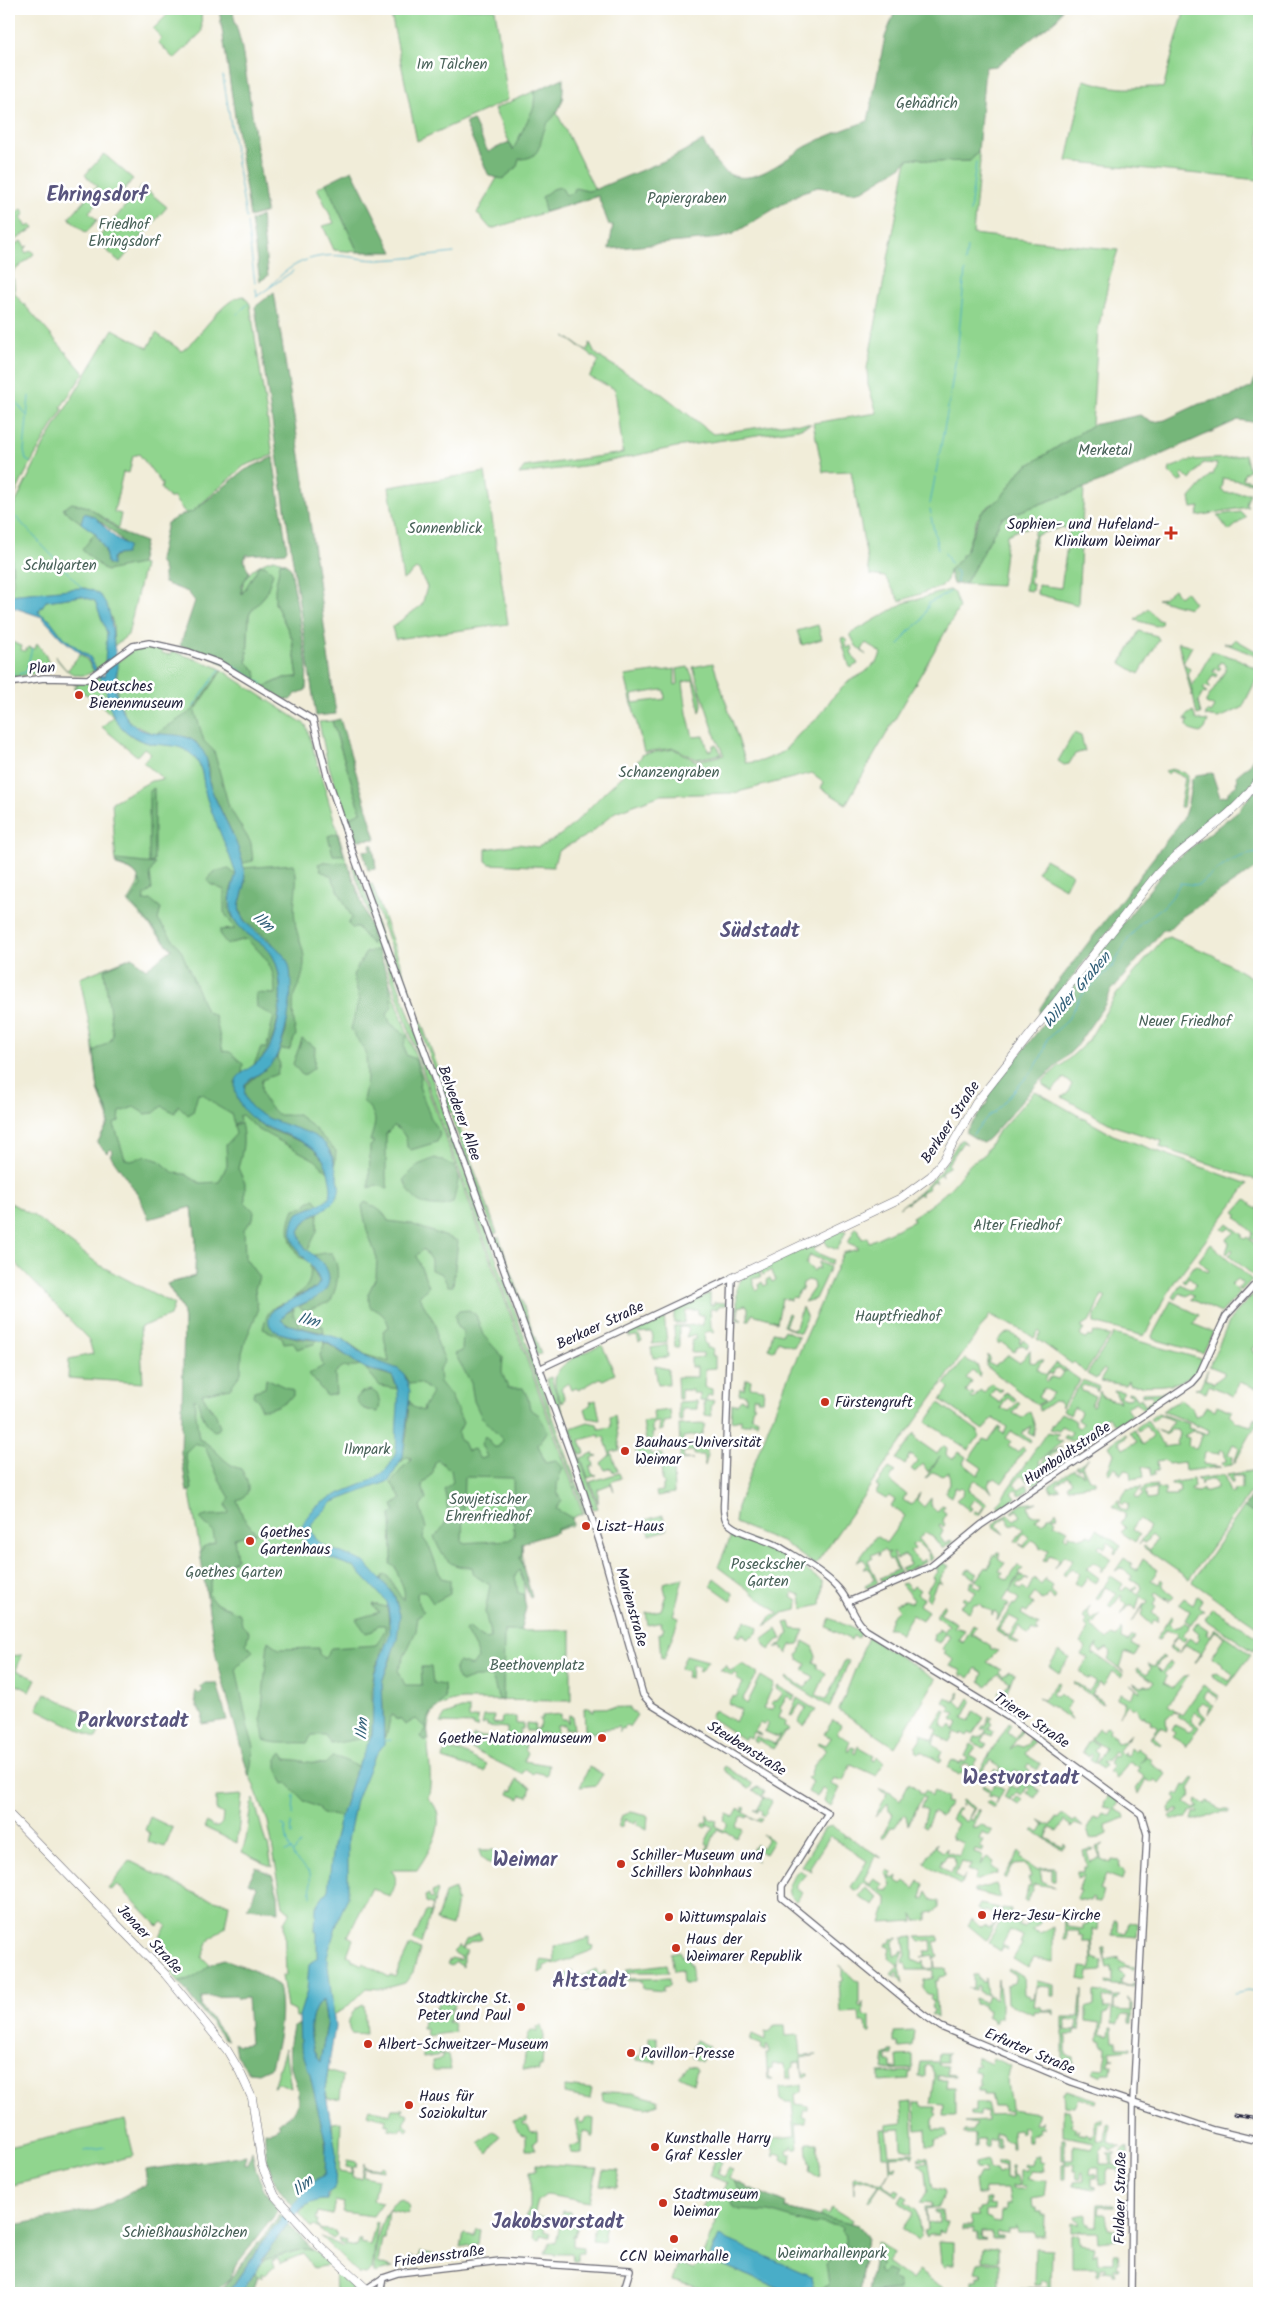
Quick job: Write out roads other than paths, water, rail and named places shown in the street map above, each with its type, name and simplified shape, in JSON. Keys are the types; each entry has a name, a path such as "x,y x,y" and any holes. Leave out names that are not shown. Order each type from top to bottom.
{"main road":[{"name":"Berkaer Straße","path":"732,1278 901,1198 931,1176 944,1159 976,1103 1154,878 1175,855 1232,812 1246,798 1259,778"},
{"name":"Jenaer Straße","path":"9,1814 94,1899 184,1996 234,2061 252,2098"},
{"name":"Friedensstraße","path":"252,2098 262,2166 267,2182 278,2200 304,2229 368,2291"}],"street":[{"name":"Plan","path":"9,683 44,678 78,681 93,677 133,646 141,643 160,645 201,656 225,667 313,720"},
{"name":"Belvederer Allee","path":"313,720 327,775 351,849 591,1512"},
{"name":"Berkaer Straße","path":"539,1369 732,1278"},
{"name":"Trierer Straße","path":"732,1278 724,1497 725,1518 730,1525 777,1545 834,1584 848,1602 856,1620 866,1630 1008,1717 1141,1814 1148,1834 1132,2102"},
{"name":"Humboldtstraße","path":"848,1602 930,1567 981,1525 1192,1383 1199,1375 1226,1316 1259,1280"},
{"name":"Marienstraße","path":"591,1512 641,1690 652,1705"},
{"name":"Steubenstraße","path":"652,1705 828,1813 782,1886 780,1893 784,1902"},
{"name":"Erfurter Straße","path":"784,1902 932,2022 1052,2074 1214,2130 1259,2141"},
{"name":"Fuldaer Straße","path":"1131,2293 1132,2102"},
{"name":"Friedensstraße","path":"368,2291 383,2278 407,2271 500,2262 630,2270 623,2293"},
{"path":"380,2293 383,2278"}],"water":[{"path":"84,513 95,517 116,538 128,546 125,554 115,555 112,558 112,566 107,563 105,550 95,533 81,523"},
{"path":"80,588 91,590 98,594 104,600 110,617 118,665 115,680 116,690 122,711 132,724 141,730 189,738 202,749 207,760 211,788 237,844 244,868 245,884 239,909 240,913 247,923 274,945 284,956 289,965 291,975 289,1011 280,1047 270,1066 245,1084 246,1097 252,1107 262,1115 315,1136 324,1143 333,1158 339,1183 338,1195 333,1202 307,1220 299,1231 304,1246 326,1268 329,1279 327,1287 315,1298 285,1314 281,1320 286,1324 343,1339 366,1357 398,1369 404,1374 410,1391 403,1457 389,1481 333,1502 312,1523 311,1530 316,1539 324,1546 364,1562 393,1593 400,1615 397,1639 382,1682 384,1744 373,1759 356,1800 348,1840 348,1897 339,1917 327,1956 335,2027 325,2089 336,2152 335,2189 327,2194 327,2200 316,2201 298,2213 261,2260 262,2262 241,2293 228,2293 266,2237 313,2181 325,2175 326,2145 310,2075 300,2044 299,2016 307,1991 309,1964 317,1958 316,1907 328,1890 333,1846 338,1826 353,1777 372,1735 374,1674 390,1634 387,1602 354,1567 332,1559 310,1547 305,1540 302,1526 311,1512 324,1502 368,1482 381,1474 390,1464 396,1450 398,1391 392,1376 365,1368 326,1342 286,1335 270,1326 269,1318 275,1308 316,1288 320,1282 316,1273 294,1243 292,1225 297,1214 319,1204 330,1195 331,1186 323,1160 313,1149 257,1121 245,1111 237,1097 235,1083 237,1078 265,1055 273,1041 279,1015 279,973 270,952 242,929 233,915 231,892 236,874 205,793 200,766 193,756 184,749 143,741 125,731 113,715 109,705 106,684 94,671 88,659 61,638 42,617 9,606 9,595","holes":["81,596 95,601 107,633 104,677 97,670 90,657 63,637 50,620 38,612 46,601","323,2000 327,2025 320,2062 311,2040 311,2021 317,2005"]},
{"path":"719,2236 811,2276 813,2293 788,2293 709,2259"}],"waterway":[{"path":"223,76 246,218"},
{"path":"970,212 976,162"},
{"path":"247,223 255,283"},
{"path":"965,262 967,248"},
{"path":"269,288 284,272 311,258 321,256 343,256 378,260 454,253"},
{"path":"256,297 293,271"},
{"path":"930,504 958,344 965,271"},
{"path":"256,289 257,296"},
{"path":"237,314 248,304"},
{"path":"9,392 26,415"},
{"path":"29,396 24,451 26,460 30,462"},
{"path":"930,509 931,514"},
{"path":"16,517 82,588"},
{"path":"931,517 938,549"},
{"path":"945,553 951,564"},
{"path":"954,570 957,572 957,583"},
{"path":"899,645 908,632 922,621 929,603 950,592"},
{"path":"19,674 26,672 32,648"},
{"path":"225,661 263,684"},
{"path":"193,707 220,669"},
{"path":"9,676 15,673"},
{"name":"Wilder Graben","path":"973,1134 1035,1068 1043,1053 1047,1039 1067,1021 1079,998 1113,966 1128,939 1140,924 1164,906 1180,883 1198,885 1233,860 1249,854 1259,853"},
{"path":"384,1741 391,1740"},
{"path":"293,1815 294,1795"},
{"path":"291,1823 292,1835"},
{"path":"282,1826 285,1827 288,1843 295,1859 310,1873 311,1896"},
{"path":"293,1853 297,1848"},
{"path":"285,1852 292,1850"},
{"path":"1235,1994 1248,1991 1259,1993"},
{"path":"84,2151 105,2147"}],"railway":[{"path":"1234,2115 1259,2119"}],"place":[{"name":"Sophien- und Hufeland- Klinikum Weimar","path":"1171,533"},
{"name":"Deutsches Bienenmuseum","path":"79,695"},
{"name":"Fürstengruft","path":"825,1402"},
{"name":"Bauhaus-Universität Weimar","path":"625,1451"},
{"name":"Liszt-Haus","path":"586,1526"},
{"name":"Goethes Gartenhaus","path":"250,1541"},
{"name":"Goethe-Nationalmuseum","path":"602,1738"},
{"name":"Schiller-Museum und Schillers Wohnhaus","path":"621,1864"},
{"name":"Herz-Jesu-Kirche","path":"982,1915"},
{"name":"Wittumspalais","path":"669,1917"},
{"name":"Haus der Weimarer Republik","path":"676,1948"},
{"name":"Stadtkirche St. Peter und Paul","path":"521,2007"},
{"name":"Albert-Schweitzer-Museum","path":"368,2044"},
{"name":"Pavillon-Presse","path":"631,2053"},
{"name":"Haus für Soziokultur","path":"409,2105"},
{"name":"Kunsthalle Harry Graf Kessler","path":"655,2147"},
{"name":"Stadtmuseum Weimar","path":"663,2203"},
{"name":"CCN Weimarhalle","path":"674,2239"}],"district":[{"name":"Ehringsdorf","path":"97,194"},
{"name":"Südstadt","path":"760,930"},
{"name":"Parkvorstadt","path":"133,1720"},
{"name":"Westvorstadt","path":"1021,1777"},
{"name":"Weimar","path":"525,1859"},
{"name":"Altstadt","path":"590,1980"},
{"name":"Jakobsvorstadt","path":"558,2221"}],"park label":[{"name":"Im Tälchen","path":"452,64"},
{"name":"Gehädrich","path":"927,103"},
{"name":"Papiergraben","path":"687,198"},
{"name":"Friedhof Ehringsdorf","path":"124,232"},
{"name":"Merketal","path":"1105,450"},
{"name":"Sonnenblick","path":"445,528"},
{"name":"Schulgarten","path":"60,565"},
{"name":"Schanzengraben","path":"669,772"},
{"name":"Neuer Friedhof","path":"1185,1021"},
{"name":"Alter Friedhof","path":"1017,1225"},
{"name":"Hauptfriedhof","path":"898,1316"},
{"name":"Ilmpark","path":"367,1449"},
{"name":"Sowjetischer Ehrenfriedhof","path":"488,1508"},
{"name":"Goethes Garten","path":"234,1572"},
{"name":"Poseckscher Garten","path":"768,1572"},
{"name":"Beethovenplatz","path":"537,1665"},
{"name":"Schießhaushölzchen","path":"185,2232"},
{"name":"Weimarhallenpark","path":"832,2253"}],"water label":[{"name":"Ilm","path":"264,921"},
{"name":"Ilm","path":"309,1319"},
{"name":"Ilm","path":"361,1729"},
{"name":"Ilm","path":"302,2185"}]}
